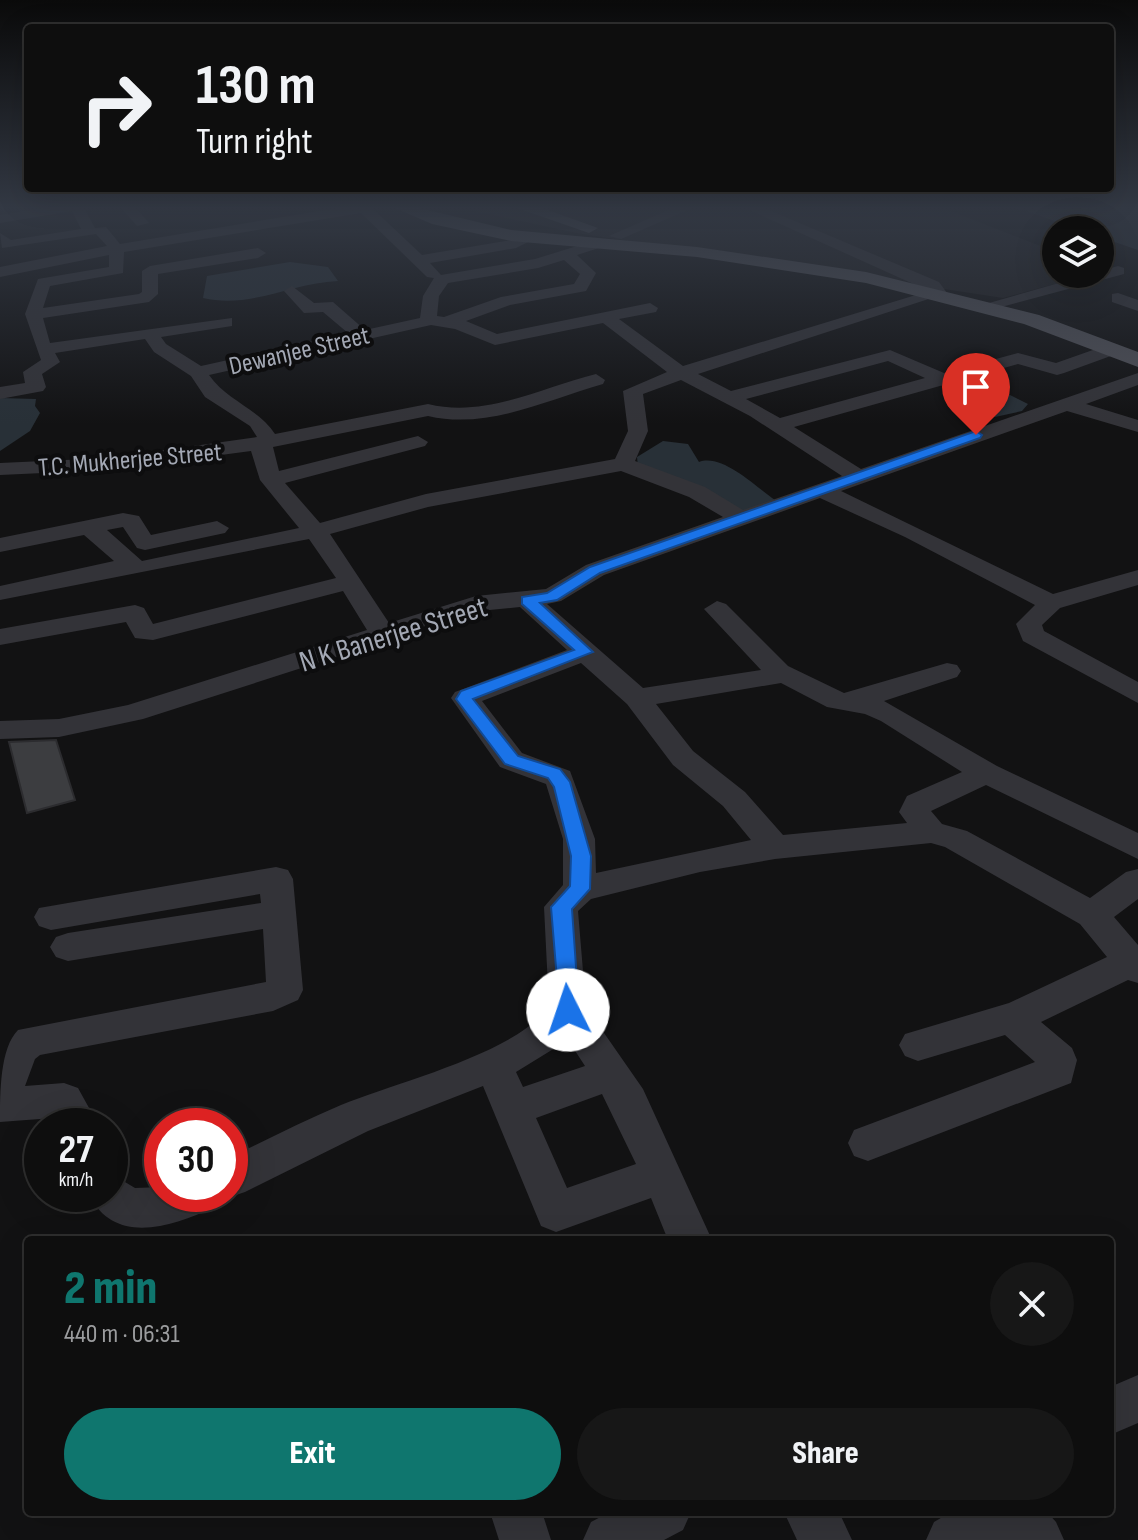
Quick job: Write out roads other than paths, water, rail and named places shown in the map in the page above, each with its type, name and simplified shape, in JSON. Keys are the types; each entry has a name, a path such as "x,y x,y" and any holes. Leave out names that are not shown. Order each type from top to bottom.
{"main road":[{"path":"868,280 990,305 1138,360"}],"street":[{"path":"0,393 37,386 32,372 51,362 32,318 37,293 47,281 55,280"},
{"path":"32,318 143,298 150,294 149,280 37,293"},
{"path":"430,320 431,296 441,280"},
{"path":"449,321 507,301 580,288 584,280"},
{"path":"537,414 939,293 933,285 921,280"},
{"path":"990,305 1085,280"},
{"path":"292,291 310,309 327,306 362,336"},
{"path":"1118,298 1138,306"},
{"path":"449,321 497,340 650,308"},
{"path":"607,318 665,364 730,397 857,476"},
{"name":"Dewanjee Street","path":"198,372 430,320 449,321"},
{"path":"43,349 226,322"},
{"name":"Dewanjee Street","path":"150,333 160,348 198,372 212,393 257,422 264,441"},
{"path":"778,425 1021,357 1059,369 1113,349"},
{"path":"730,397 889,355 943,379"},
{"name":"N K Banerjee Street","path":"0,730 59,728 133,713 476,604 528,601 552,596 595,570 738,517 1138,379"},
{"path":"613,391 638,431 623,464"},
{"name":"T.C. Mukherjee Street","path":"0,469 157,458 428,410 449,415 511,410 524,400 613,391"},
{"path":"1065,404 1138,426"},
{"path":"264,441 271,480 316,531 382,633"},
{"path":"271,480 418,442"},
{"path":"0,593 129,565 141,568 316,531 426,501 623,464 697,492 738,517"},
{"path":"820,490 938,544 1051,603"},
{"path":"0,545 130,520 145,543 217,528"},
{"path":"89,527 129,565"},
{"path":"0,637 135,613 144,631 153,632 349,582"},
{"path":"1133,584 1051,603 1029,624 1032,635 1138,694"},
{"path":"528,601 637,698 683,758 734,799 775,847"},
{"path":"717,609 779,673 834,700 872,706 891,715 986,773 1138,847"},
{"path":"580,889 579,839 559,778 511,760 465,698 585,652"},
{"path":"849,703 947,671"},
{"path":"637,698 779,673"},
{"path":"931,832 915,812 918,804 986,773"},
{"path":"688,1236 632,1107 568,1010 561,907 580,889 700,860 775,847 931,832 956,839 1092,915 1135,965 1012,1018 918,1045"},
{"path":"60,932 273,878 278,883 285,990 31,1041 19,1049 0,1104 64,1100 69,1108"},
{"path":"1092,915 1138,881"},
{"path":"248,1169 354,1118 494,1065 553,1031 568,1010"},
{"path":"868,1143 1057,1071 1058,1060 1012,1018"},
{"path":"494,1065 514,1108 550,1204 556,1212 662,1175"},
{"path":"514,1108 611,1074"},
{"path":"1114,1409 1138,1399"},
{"path":"517,1516 525,1540"},
{"path":"609,1540 657,1516"},
{"path":"812,1516 826,1540"},
{"path":"952,1540 994,1516"},
{"path":"1015,1516 1038,1540"}]}
